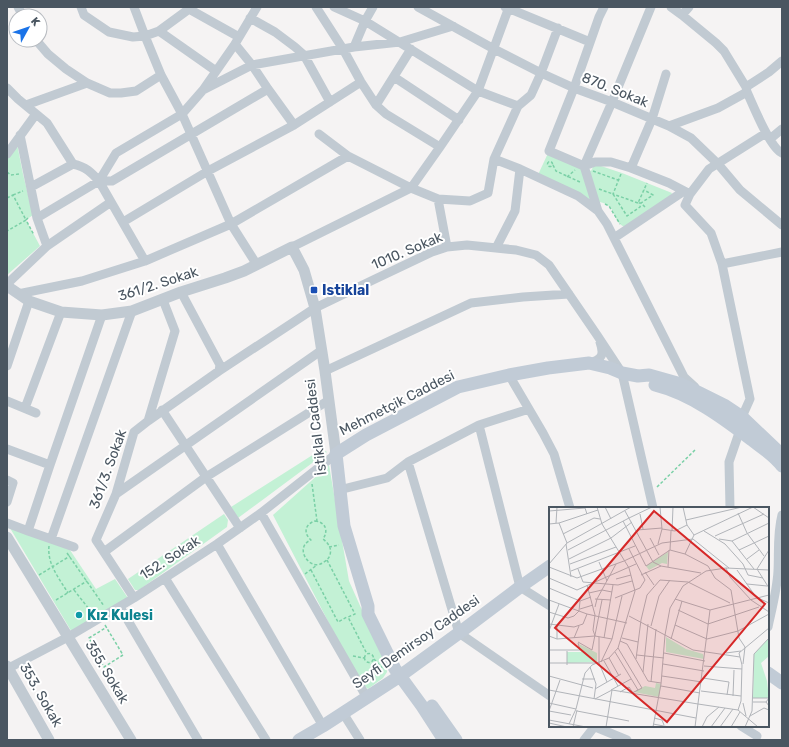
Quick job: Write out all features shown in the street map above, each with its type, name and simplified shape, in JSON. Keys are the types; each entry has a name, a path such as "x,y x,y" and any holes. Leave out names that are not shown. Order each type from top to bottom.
{"main road":[{"name":"Mehmetçik Caddesi","path":"336,454 366,435 458,387 509,375 588,363 610,368 622,373 638,376 649,375 681,384 700,392 742,417 782,455"},
{"name":"Mehmetçik Caddesi","path":"638,376 647,384 662,387 697,402 710,410 740,430 776,459 782,466"},
{"name":"İstiklal Caddesi","path":"336,454 344,526 368,606 376,614 403,674 444,740"},
{"name":"Seyfi Demirsoy Caddesi","path":"299,740 403,674 520,586 549,567"},
{"name":"İstiklal Caddesi","path":"403,674 456,740"},
{"path":"769,674 782,683"}],"street":[{"path":"81,7 84,15 109,32 133,37 145,36 158,31 190,8 237,40 268,89 294,125"},
{"path":"134,7 161,75 182,114 231,224 256,264"},
{"path":"99,181 116,153 182,114 203,90 237,40 257,7"},
{"path":"316,7 343,48 361,82 376,105 386,114 440,147"},
{"path":"334,7 365,21 478,91 518,106"},
{"path":"354,47 365,21 373,7"},
{"name":"870. Sokak","path":"418,7 494,50 541,73 574,88 669,126 691,138 718,164 740,190 782,225"},
{"path":"588,166 549,151 604,7"},
{"path":"651,7 612,102 588,166 589,185 674,359 684,377 700,392"},
{"path":"671,7 682,14 724,51 747,90 768,136 778,152 782,153"},
{"path":"682,14 689,7"},
{"path":"292,247 411,188 478,91 494,50 507,8 590,42"},
{"path":"250,18 275,32 289,42 304,56 330,102"},
{"path":"203,90 252,65 343,48 400,42 453,26"},
{"path":"319,134 348,156 411,188 438,199 470,201 488,193 494,159 518,106 531,95 558,28"},
{"path":"158,31 216,71"},
{"path":"43,48 66,69 87,83 110,93 136,91 161,75"},
{"path":"376,105 411,49"},
{"path":"669,126 718,108 747,90 782,61"},
{"path":"631,168 652,119 666,74"},
{"path":"394,77 459,120"},
{"path":"123,222 208,171 294,125 361,82"},
{"path":"26,105 87,83"},
{"path":"7,88 47,123 73,164"},
{"path":"33,218 99,181 112,181 268,89"},
{"path":"7,154 36,114"},
{"path":"614,238 687,192 708,169 782,129"},
{"path":"20,135 31,187 33,218 47,246"},
{"path":"18,294 82,280 145,261 231,224 348,156"},
{"path":"494,159 520,169 600,207"},
{"path":"588,166 595,162 610,162 631,168 687,192"},
{"path":"31,187 73,164 90,171 99,181 145,261"},
{"path":"496,248 515,211 520,169"},
{"path":"687,192 685,204 711,233 722,264 750,399 742,417 740,430 728,462 730,507"},
{"path":"438,199 448,247"},
{"path":"7,285 47,246 111,202"},
{"name":"1010. Sokak","path":"219,371 315,308 432,252 448,247 466,245 516,250 536,255 549,265 622,373"},
{"name":"361/2. Sokak","path":"7,285 29,301 61,312 102,315 132,311 244,271 292,247"},
{"name":"İstiklal Caddesi","path":"292,247 304,270 315,308 336,454"},
{"path":"722,264 782,252"},
{"path":"182,292 220,365 219,371"},
{"path":"325,371 471,303 523,296 569,294"},
{"path":"148,421 175,331 163,300"},
{"path":"7,366 29,301"},
{"path":"54,540 132,311"},
{"path":"25,408 61,312"},
{"path":"28,531 102,315"},
{"path":"588,363 598,361 601,356 602,348 597,335"},
{"path":"116,494 322,350"},
{"path":"665,380 674,370 674,359"},
{"name":"361/3. Sokak","path":"134,598 96,540 116,494 134,432 162,410 219,371"},
{"path":"622,373 653,507"},
{"path":"509,375 554,454 570,507"},
{"path":"104,552 206,477 329,400"},
{"path":"7,401 36,412"},
{"path":"339,490 387,478 408,462 479,425 528,409"},
{"path":"162,410 240,528"},
{"path":"479,425 520,586 549,605"},
{"path":"7,449 50,465"},
{"name":"152. Sokak","path":"7,667 68,637 120,607 165,578 240,528 336,454"},
{"path":"408,462 459,633 549,695"},
{"path":"7,480 13,483 7,502"},
{"path":"261,512 367,698"},
{"path":"769,622 778,571 779,532 782,515"},
{"path":"7,523 54,540 74,550"},
{"name":"355. Sokak","path":"7,537 131,740"},
{"path":"217,544 323,726"},
{"path":"165,578 266,740"},
{"path":"120,607 198,740"},
{"name":"353. Sokak","path":"7,667 49,740"},
{"path":"343,713 360,740"},
{"path":"584,740 593,727"},
{"path":"596,727 627,740"},
{"path":"742,727 758,738"},
{"path":"756,727 758,738"}],"path":[{"path":"552,165 556,171 589,185 641,203 645,207"},
{"path":"588,166 592,171 619,180"},
{"path":"7,172 10,175 23,174"},
{"path":"613,194 622,172"},
{"path":"638,203 647,183"},
{"path":"613,194 627,216 640,207 641,203 653,195 644,190"},
{"path":"7,198 13,196 36,239"},
{"path":"600,207 609,206 619,224 622,226"},
{"path":"7,231 26,220 33,218"},
{"path":"650,494 663,483 695,450"},
{"path":"312,480 317,521"},
{"path":"304,575 327,560 330,554 327,542 323,539 326,532 324,526 322,523 317,521 312,522 307,526 306,536 311,540 306,542 303,550 306,559 309,562 318,565"},
{"path":"68,593 52,567 49,559 48,548 50,543 54,540 70,556 87,581 105,616 107,627 123,655 104,667 89,638 107,627"},
{"path":"329,547 343,544"},
{"path":"33,579 70,556 74,550"},
{"path":"311,570 338,622 355,614 327,560"},
{"path":"48,605 87,581"},
{"path":"74,589 91,613 90,624"},
{"path":"348,617 367,654"},
{"path":"352,656 364,658 368,663 374,658 370,653 367,654"},
{"path":"364,658 367,654"}],"green space":[{"path":"17,144 33,215 26,220 40,246 7,275 7,158"},
{"path":"549,151 584,166 591,171 593,167 598,165 672,193 669,198 626,227 622,226 609,206 606,204 577,196 537,177"},
{"path":"322,449 327,452 238,518 231,507"},
{"path":"329,465 349,581 387,666 387,672 383,678 368,689 362,684 346,656 273,515"},
{"path":"224,514 228,520 227,527 139,590 135,590 128,579"},
{"path":"7,523 66,544 96,589 115,579 130,601 73,634"}],"place":[{"name":"Istiklal","path":"314,290"},
{"name":"Kız Kulesi","path":"79,615"}]}
